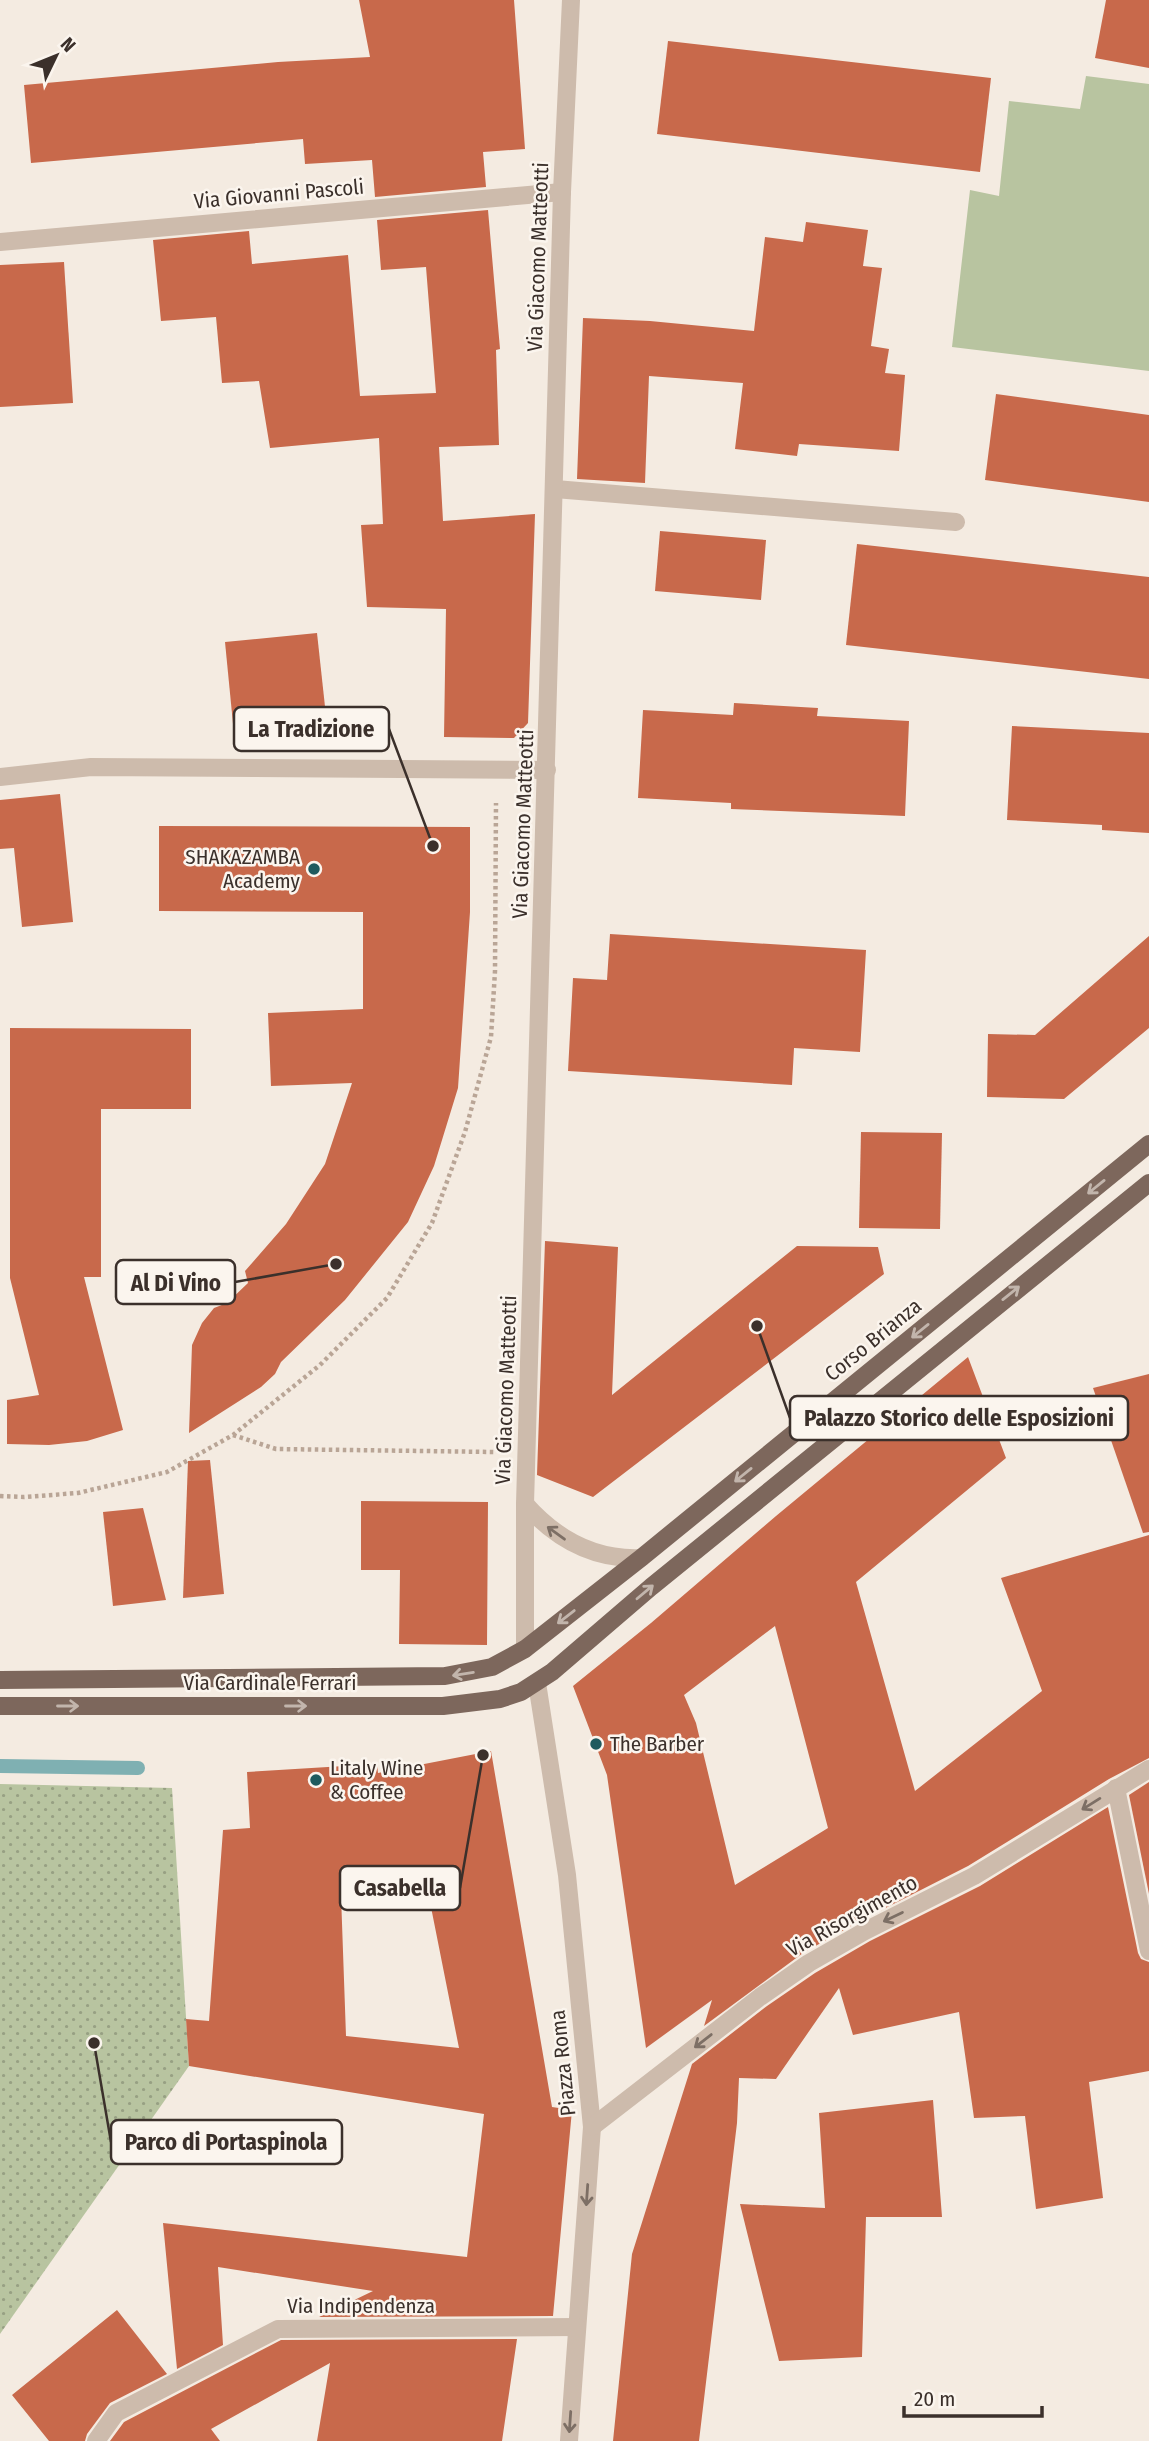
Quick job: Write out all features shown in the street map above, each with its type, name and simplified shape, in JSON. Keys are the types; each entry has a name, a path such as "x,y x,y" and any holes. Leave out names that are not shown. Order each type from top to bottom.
{"main road":[{"name":"Corso Brianza","path":"525,1648 641,1558 1149,1144"},
{"path":"537,1683 684,1560 1149,1183"},
{"name":"Via Cardinale Ferrari","path":"0,1680 445,1676 492,1667 525,1648"},
{"name":"Via Cardinale Ferrari","path":"0,1706 443,1706 500,1699 537,1683"}],"street":[{"name":"Via Giacomo Matteotti","path":"525,1648 527,1453 562,192 571,0"},
{"name":"Via Giovanni Pascoli","path":"0,242 562,192"},
{"path":"555,489 956,522"},
{"path":"0,778 91,767 547,770"},
{"path":"526,1504 551,1530 582,1548 604,1556 641,1558"},
{"name":"Piazza Roma","path":"537,1683 567,1875 592,2127 569,2441"},
{"name":"Via Risorgimento","path":"592,2127 760,1997 809,1963 865,1931 983,1871 1149,1769"},
{"path":"1116,1788 1149,1951"},
{"name":"Via Indipendenza","path":"96,2441 116,2413 278,2329 577,2328"}],"path":[{"path":"0,1496 78,1493 167,1472 233,1435 320,1365 387,1297 432,1223 466,1132 491,1037 495,971 496,769"},
{"path":"233,1435 276,1449 527,1453"}],"green space":[{"path":"1086,76 1149,84 1149,371 952,347 970,190 999,196 1009,101 1080,109"},
{"path":"0,1784 172,1788 189,2066 0,2334"}],"building":[{"path":"359,0 514,0 525,149 483,152 486,187 375,197 372,160 305,164 303,139 31,163 24,85 278,62 370,57"},
{"path":"1106,0 1149,0 1149,68 1095,58"},
{"path":"668,41 991,78 980,172 657,134"},
{"path":"488,210 500,349 496,350 499,445 439,447 443,521 535,514 528,723 514,738 444,737 446,609 367,607 361,525 383,524 379,438 270,448 259,381 222,383 216,317 161,321 153,240 249,231 252,264 348,255 360,396 436,393 426,267 381,270 377,220"},
{"path":"806,222 868,230 863,266 882,268 871,346 889,349 885,373 905,375 899,451 799,444 797,456 735,449 743,383 649,376 645,483 577,479 583,318 754,331 765,237 803,242"},
{"path":"64,262 73,403 0,407 0,265"},
{"path":"996,394 1149,415 1149,502 985,480"},
{"path":"660,531 766,540 761,600 655,591"},
{"path":"857,544 1149,577 1149,679 846,645"},
{"path":"317,633 327,725 234,734 225,642"},
{"path":"734,703 818,708 817,716 909,721 905,816 731,809 731,803 638,798 643,710 733,715"},
{"path":"1012,726 1149,733 1149,833 1102,830 1102,825 1007,820"},
{"path":"60,794 73,922 22,927 14,848 0,849 0,800"},
{"path":"159,826 470,827 470,912 458,1088 434,1166 408,1222 345,1300 281,1362 275,1374 261,1387 189,1433 192,1345 202,1323 214,1308 227,1303 248,1283 245,1271 286,1224 325,1164 352,1083 271,1086 268,1013 363,1009 363,912 159,911"},
{"path":"610,934 866,950 860,1052 794,1048 792,1085 568,1071 573,978 607,980"},
{"path":"1149,936 1149,1028 1064,1099 987,1097 988,1034 1035,1035"},
{"path":"10,1028 191,1029 191,1109 101,1109 101,1277 84,1277 123,1430 87,1441 49,1445 7,1444 7,1400 39,1395 10,1278"},
{"path":"861,1132 942,1133 940,1229 859,1228"},
{"path":"545,1241 618,1247 612,1395 797,1246 878,1247 884,1274 593,1497 537,1475"},
{"path":"968,1357 1006,1458 856,1582 915,1791 1042,1691 1001,1578 1149,1535 1149,1758 1109,1779 968,1866 803,1953 704,2026 712,2000 646,2048 607,1775 573,1686","holes":["775,1626 828,1828 735,1885 696,1723 684,1695"]},
{"path":"1149,1374 1149,1532 1143,1533 1093,1388"},
{"path":"210,1460 224,1594 183,1598 188,1461"},
{"path":"361,1501 488,1502 487,1645 399,1644 400,1570 361,1570"},
{"path":"143,1508 166,1600 113,1606 103,1512"},
{"path":"491,1751 552,2107 572,2110 553,2316 319,2317 373,2291 218,2267 223,2345 177,2369 163,2223 467,2257 484,2114 189,2066 186,2019 209,2021 223,1830 250,1828 247,1772 377,1764 378,1773","holes":["428,1892 459,2048 346,2036 341,1895"]},
{"path":"1149,1782 1149,1894 1129,1795"},
{"path":"1108,1807 1138,1953 1141,1959 1149,1962 1149,2071 1089,2082 1103,2198 1036,2209 1025,2116 974,2118 959,2012 853,2035 839,1988 776,2079 739,2078 737,2123 699,2441 613,2441 632,2254 692,2064 815,1973 870,1941 980,1886"},
{"path":"933,2100 942,2217 866,2217 862,2357 779,2361 740,2204 825,2208 819,2113"},
{"path":"117,2310 167,2374 110,2403 87,2434 85,2441 49,2441 12,2395"},
{"path":"517,2339 502,2441 317,2441 330,2363 211,2429 220,2441 110,2441 124,2422 281,2340"}],"waterway":[{"path":"0,1766 138,1768"}],"place":[{"name":"La Tradizione","path":"433,846"},
{"name":"SHAKAZAMBA Academy","path":"314,869"},
{"name":"Al Di Vino","path":"336,1264"},
{"name":"Palazzo Storico delle Esposizioni","path":"757,1326"},
{"name":"The Barber","path":"596,1744"},
{"name":"Casabella","path":"483,1755"},
{"name":"Litaly Wine & Coffee","path":"316,1780"},
{"name":"Parco di Portaspinola","path":"94,2043"}]}
